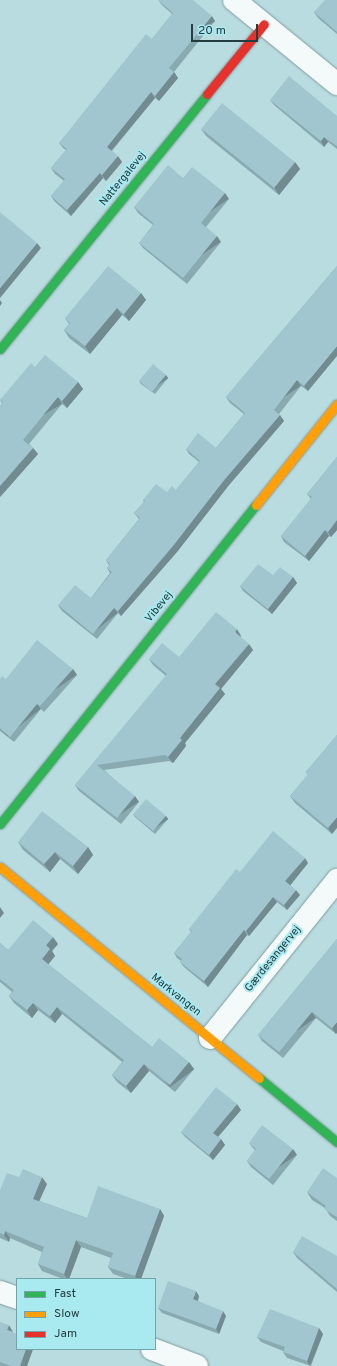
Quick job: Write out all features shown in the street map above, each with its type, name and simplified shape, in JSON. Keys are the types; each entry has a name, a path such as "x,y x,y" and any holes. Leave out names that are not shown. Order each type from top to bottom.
{"street":[{"path":"234,0 337,84"},
{"name":"Nattergalevej","path":"0,349 264,24"},
{"name":"Vibevej","path":"0,824 337,404"},
{"name":"Markvangen","path":"0,867 337,1142"},
{"name":"Gærdesangervej","path":"210,1038 337,880"},
{"path":"0,1292 16,1298"},
{"path":"155,1350 197,1366"}],"building":[{"path":"158,0 193,0 212,16 169,68 174,72 155,96 151,92 107,147 118,156 102,175 100,173 67,210 51,196 65,179 51,168 67,149 59,143 146,34 152,39 173,13"},
{"path":"325,0 337,0 337,32 314,12"},
{"path":"289,76 337,116 337,146 324,137 321,141 270,100"},
{"path":"222,103 295,162 274,188 201,129"},
{"path":"168,165 183,178 192,167 225,193 201,223 217,236 183,278 139,243 154,224 134,207"},
{"path":"0,212 37,243 0,288"},
{"path":"108,266 141,293 124,314 117,308 85,346 64,330 70,323 65,318"},
{"path":"337,266 337,346 304,386 297,380 274,410 280,415 225,479 173,546 118,611 114,608 93,634 58,605 75,585 91,598 112,572 107,568 110,564 106,560 140,518 134,513 145,501 143,500 156,484 167,492 172,486 176,490 200,461 186,449 198,433 216,448 245,413 226,397"},
{"path":"45,355 78,382 62,401 58,397 23,440 33,448 0,486 0,406 3,402 0,400 31,363 35,367"},
{"path":"153,364 166,375 152,392 139,381"},
{"path":"337,457 337,520 328,532 325,530 305,556 281,536 312,497 307,494"},
{"path":"258,564 273,575 280,567 293,577 268,609 240,586"},
{"path":"216,612 237,629 235,632 249,644 215,684 220,688 180,738 182,740 168,757 165,755 97,765 135,796 117,818 75,785 167,674 149,659 162,643 179,657"},
{"path":"37,640 73,669 40,706 37,704 10,737 0,728 0,679 2,676 6,679"},
{"path":"337,735 337,817 328,828 290,796 308,774 306,772"},
{"path":"146,799 166,816 153,831 133,814"},
{"path":"42,811 88,847 73,866 55,852 44,864 18,842"},
{"path":"273,831 305,858 285,881 296,890 284,905 273,897 246,931 244,930 204,981 180,962 182,959 174,953 192,931 189,929 236,869 240,872"},
{"path":"33,920 53,937 46,945 50,949 42,959 152,1047 159,1038 189,1062 170,1085 144,1064 126,1086 112,1075 124,1060 57,1007 50,1016 33,1003 27,1010 9,996 14,990 0,979 0,943 8,950"},
{"path":"337,939 337,1022 332,1028 312,1012 279,1052 258,1035"},
{"path":"216,1087 237,1104 213,1133 221,1139 209,1155 181,1132"},
{"path":"262,1125 293,1149 269,1179 247,1161 256,1149 249,1143"},
{"path":"323,1168 337,1178 337,1217 324,1209 326,1206 307,1192"},
{"path":"23,1169 42,1177 33,1199 87,1218 98,1186 160,1209 135,1276 108,1267 113,1253 76,1240 64,1274 38,1264 44,1247 5,1231 4,1235 0,1233 0,1190 7,1173 19,1177"},
{"path":"302,1236 337,1256 337,1289 293,1252"},
{"path":"168,1281 196,1291 193,1299 223,1311 216,1329 158,1308"},
{"path":"270,1309 319,1328 307,1361 283,1352 285,1347 257,1337"},
{"path":"0,1322 9,1325 7,1330 16,1334 16,1350 26,1350 20,1366 11,1366 0,1362"}],"traffic: fast":[{"path":"0,349 207,94"},
{"path":"0,824 256,505"},
{"path":"259,1078 337,1142"}],"traffic: slow":[{"path":"256,505 337,404"},
{"path":"0,867 259,1078"}],"traffic: jam":[{"path":"207,94 264,24"}]}
